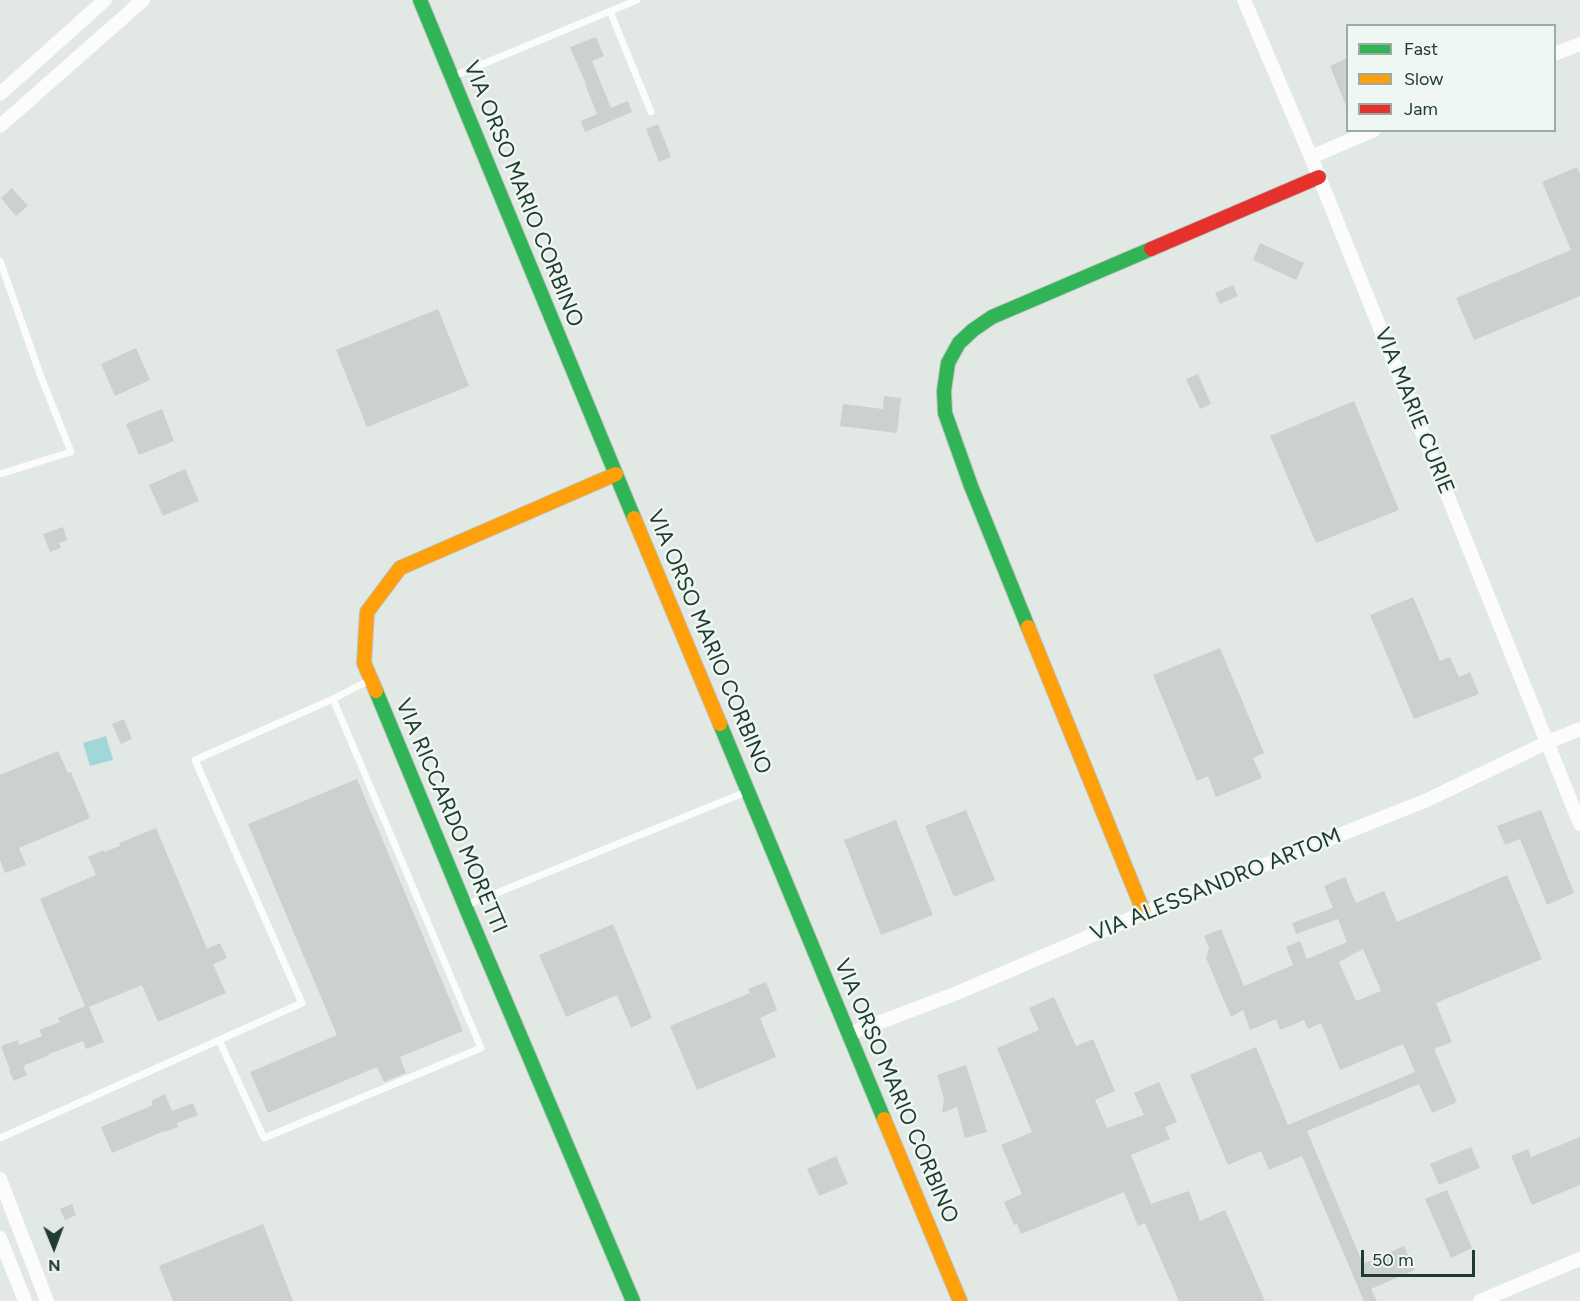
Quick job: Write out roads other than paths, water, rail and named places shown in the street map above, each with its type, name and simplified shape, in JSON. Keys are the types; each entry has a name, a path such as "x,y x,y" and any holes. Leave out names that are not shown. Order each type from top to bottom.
{"street":[{"path":"0,94 105,0"},
{"path":"0,126 142,0"},
{"name":"VIA ORSO MARIO CORBINO","path":"420,0 960,1301"},
{"name":"VIA MARIE CURIE","path":"1244,0 1311,157 1580,824"},
{"path":"1556,53 1580,44"},
{"path":"1311,157 1369,132"},
{"path":"1144,913 971,486 945,413 944,391 948,363 959,343 992,316 1319,177"},
{"name":"VIA RICCARDO MORETTI","path":"616,474 400,568 367,612 364,663 633,1301"},
{"name":"VIA ALESSANDRO ARTOM","path":"849,1034 957,993 1144,913 1427,800 1580,729"},
{"path":"0,1179 48,1301"},
{"path":"0,1238 25,1301"},
{"path":"1480,1301 1580,1258"}],"lane":[{"path":"452,77 637,0"},
{"path":"610,11 651,112"},
{"path":"0,261 41,377 71,452 0,474"},
{"path":"0,1138 302,1003 195,760 333,699 371,679"},
{"path":"219,1040 264,1138 481,1048 333,699"},
{"path":"465,906 748,792"}],"water":[{"path":"106,736 113,760 90,766 83,743"}]}
